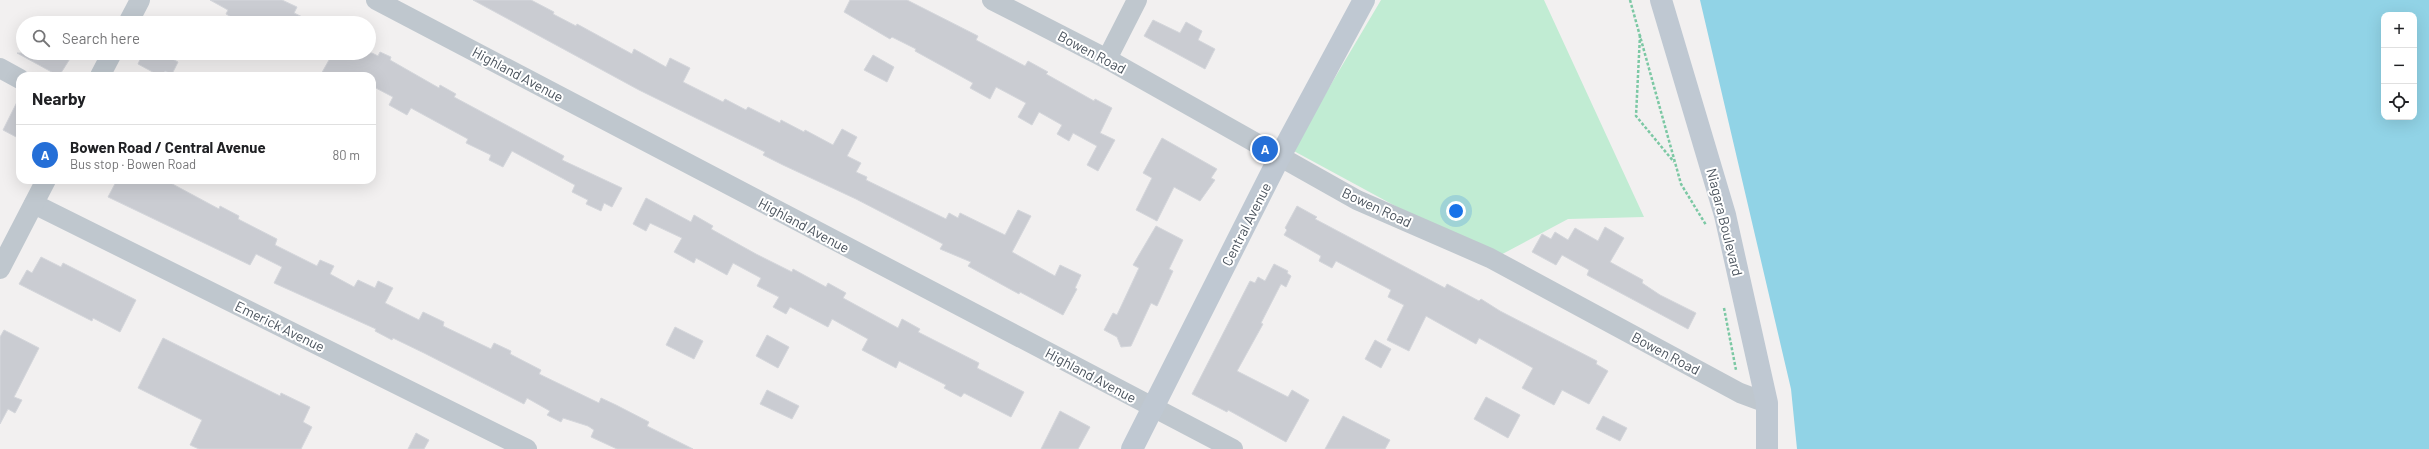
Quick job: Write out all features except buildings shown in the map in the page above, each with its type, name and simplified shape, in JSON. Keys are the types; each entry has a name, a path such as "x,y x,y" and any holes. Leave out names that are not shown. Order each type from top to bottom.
{"main road":[{"name":"Central Avenue","path":"1132,449 1280,158 1364,0"},
{"name":"Niagara Boulevard","path":"1661,0 1725,215 1767,403 1767,449"}],"street":[{"path":"132,16 140,0"},
{"name":"Highland Avenue","path":"376,0 1233,449"},
{"name":"Bowen Road","path":"992,0 1107,59 1280,158 1357,200 1490,258 1740,393 1767,403"},
{"path":"1107,59 1137,0"},
{"path":"102,72 108,60"},
{"path":"0,68 16,77"},
{"path":"0,269 44,184"},
{"name":"Emerick Avenue","path":"34,204 527,449"}],"path":[{"path":"1630,0 1641,32 1681,184 1710,231"},
{"path":"1641,32 1636,116 1676,164"},
{"path":"1723,300 1740,393"}],"green space":[{"path":"1381,0 1544,0 1644,217 1568,219 1493,259 1292,150"}],"water":[{"path":"1700,0 2429,0 2429,449 1797,449 1791,389"}],"place":[{"name":"Bowen Road / Central Avenue","path":"1265,149"}]}
